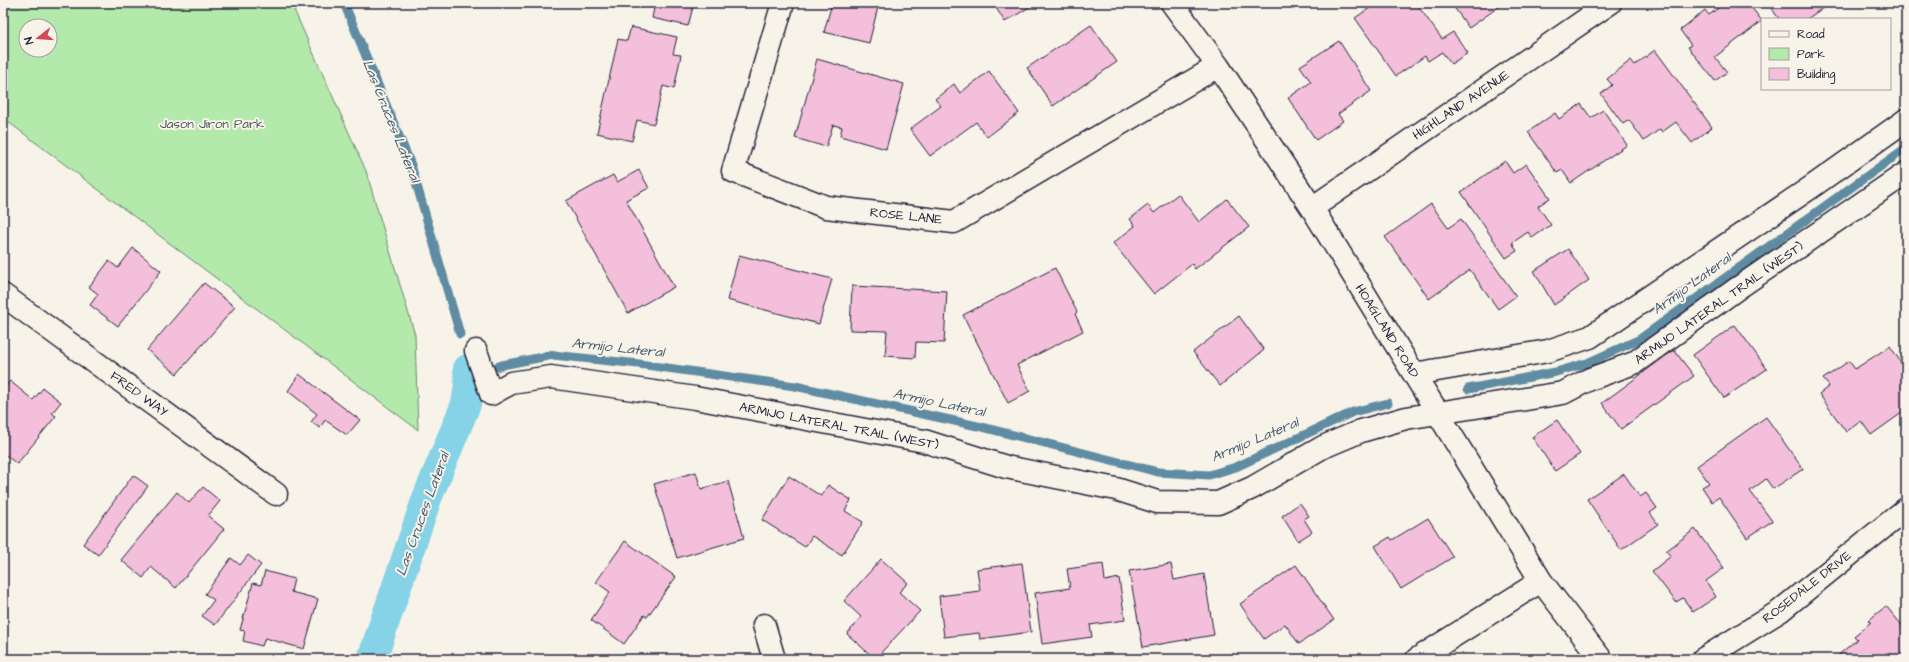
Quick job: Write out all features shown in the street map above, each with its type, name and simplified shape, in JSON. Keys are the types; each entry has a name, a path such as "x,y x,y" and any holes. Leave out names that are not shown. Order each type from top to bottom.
{"street":[{"name":"ROSE LANE","path":"783,3 734,171 826,208 954,222 1218,66"},
{"name":"HOAGLAND ROAD","path":"1172,3 1218,66 1312,208 1541,581 1601,659"},
{"name":"HIGHLAND AVENUE","path":"1312,208 1610,3"},
{"path":"1414,374 1548,351 1590,337 1810,188 1906,120"},
{"name":"ARMIJO LATERAL TRAIL (WEST)","path":"481,364 491,394 511,383 551,377 695,398 924,441 1006,467 1116,489 1157,502 1218,503 1252,488 1323,448 1361,431 1406,418 1564,393 1590,379 1634,363 1738,288 1906,173"},
{"name":"FRED WAY","path":"3,295 276,494"},
{"name":"ROSEDALE DRIVE","path":"1704,659 1780,611 1906,509"},
{"path":"1417,659 1541,581"},
{"path":"764,625 774,659"}],"green space":[{"name":"Jason Jiron Park","path":"3,3 291,3 366,171 415,335 418,430 3,118"}],"building":[{"path":"655,3 694,3 688,26 652,18"},
{"path":"832,3 879,3 869,43 824,32"},
{"path":"993,3 1036,3 1005,22"},
{"path":"1377,3 1416,3 1442,39 1453,32 1468,53 1451,64 1442,52 1428,61 1425,56 1396,76 1355,18"},
{"path":"1451,3 1504,3 1469,28"},
{"path":"1725,3 1748,3 1761,20 1761,22 1715,57 1727,72 1715,81 1688,47 1691,45 1680,30 1705,10 1709,15"},
{"path":"1768,3 1830,3 1808,18 1778,18"},
{"path":"1091,25 1117,62 1053,106 1027,68"},
{"path":"631,27 677,37 673,54 681,55 674,89 663,86 654,124 637,120 632,141 597,133 618,39 627,41"},
{"path":"1339,41 1371,91 1338,114 1343,121 1316,140 1288,98 1311,82 1300,66"},
{"path":"1655,50 1712,127 1692,143 1676,122 1662,132 1660,129 1644,141 1629,120 1623,124 1601,94 1612,85 1607,79 1631,60 1635,65"},
{"path":"817,59 904,84 886,149 840,136 842,127 833,125 826,147 795,138"},
{"path":"989,71 1019,113 987,137 976,122 930,156 910,129 941,106 935,99 954,84 960,93"},
{"path":"1581,104 1591,118 1603,110 1627,145 1571,183 1562,170 1557,173 1528,132 1555,113 1559,119"},
{"path":"1505,161 1513,173 1526,164 1550,198 1538,206 1551,225 1532,238 1528,232 1512,243 1517,251 1506,258 1461,192"},
{"path":"639,170 649,188 626,200 674,287 628,313 566,201 613,175 617,182"},
{"path":"1178,194 1199,222 1227,199 1249,227 1195,269 1192,264 1154,294 1113,243 1135,226 1130,219 1148,205 1154,213"},
{"path":"1431,204 1448,228 1461,219 1516,296 1498,309 1470,270 1429,299 1385,237"},
{"path":"133,248 161,271 118,326 90,305 98,294 89,287 109,261 118,268"},
{"path":"1568,249 1589,280 1554,305 1534,271"},
{"path":"739,255 832,279 819,324 727,300"},
{"path":"1055,268 1077,312 1075,314 1083,331 1017,365 1030,391 1008,403 963,315"},
{"path":"204,283 235,307 177,374 147,350"},
{"path":"852,286 947,291 944,343 916,342 915,358 885,356 887,331 850,330"},
{"path":"1239,316 1264,350 1220,386 1193,352"},
{"path":"1735,325 1767,369 1724,398 1693,355"},
{"path":"1890,346 1906,370 1906,410 1871,435 1861,421 1846,432 1819,394 1829,386 1823,379 1849,361 1855,369"},
{"path":"1674,350 1694,376 1621,429 1602,403"},
{"path":"299,374 360,420 347,435 325,420 320,428 311,422 317,414 288,391"},
{"path":"10,381 33,400 43,388 61,402 52,413 56,416 17,464 3,453 3,389"},
{"path":"1766,417 1803,469 1773,489 1766,479 1750,491 1772,521 1747,538 1719,497 1712,502 1702,487 1709,483 1697,466"},
{"path":"1557,420 1580,454 1555,471 1532,437"},
{"path":"696,472 701,489 728,481 744,538 677,558 654,484"},
{"path":"1624,474 1640,497 1646,493 1657,508 1650,513 1658,524 1621,550 1587,499"},
{"path":"133,475 148,486 98,555 83,544"},
{"path":"789,476 821,496 828,485 851,500 845,511 863,522 842,555 812,536 805,547 762,520"},
{"path":"203,487 220,501 208,516 224,529 176,588 151,567 143,578 121,560 177,492 189,503"},
{"path":"1300,503 1309,516 1304,519 1312,532 1298,541 1282,516"},
{"path":"1428,518 1453,557 1401,589 1375,546 1390,537 1392,540"},
{"path":"1695,529 1724,568 1706,581 1716,597 1693,612 1683,598 1676,602 1652,571 1671,556 1666,551"},
{"path":"625,541 676,577 647,617 644,615 624,644 591,620 610,592 596,582"},
{"path":"248,555 261,565 215,625 202,616 214,600 205,594 231,558 240,565"},
{"path":"881,559 908,583 899,592 920,611 875,659 847,634 861,617 844,601"},
{"path":"1022,563 1031,632 980,639 979,633 944,637 939,596 980,591 977,569"},
{"path":"1103,564 1105,581 1119,578 1125,620 1090,625 1092,637 1042,644 1035,593 1070,588 1067,569"},
{"path":"1171,564 1174,580 1204,574 1214,635 1143,647 1129,571"},
{"path":"1296,565 1334,620 1299,644 1285,624 1264,639 1240,604"},
{"path":"265,571 294,579 291,592 318,599 304,649 265,638 262,646 243,641 245,631 240,630 253,583 261,585"},
{"path":"1886,606 1906,630 1906,659 1834,659 1857,639 1854,636 1871,622 1869,620"}],"waterway":[{"name":"Las Cruces Lateral","path":"344,3 411,165 460,334"},
{"name":"Armijo Lateral","path":"1468,389 1556,372 1587,363 1640,339 1906,148"},
{"name":"Armijo Lateral","path":"470,376 502,365 553,355 639,364 795,386 982,427 1158,472 1209,475 1236,467 1353,412 1388,403"},
{"name":"Las Cruces Lateral","path":"372,659 427,498 466,404 469,385 468,369"}]}
